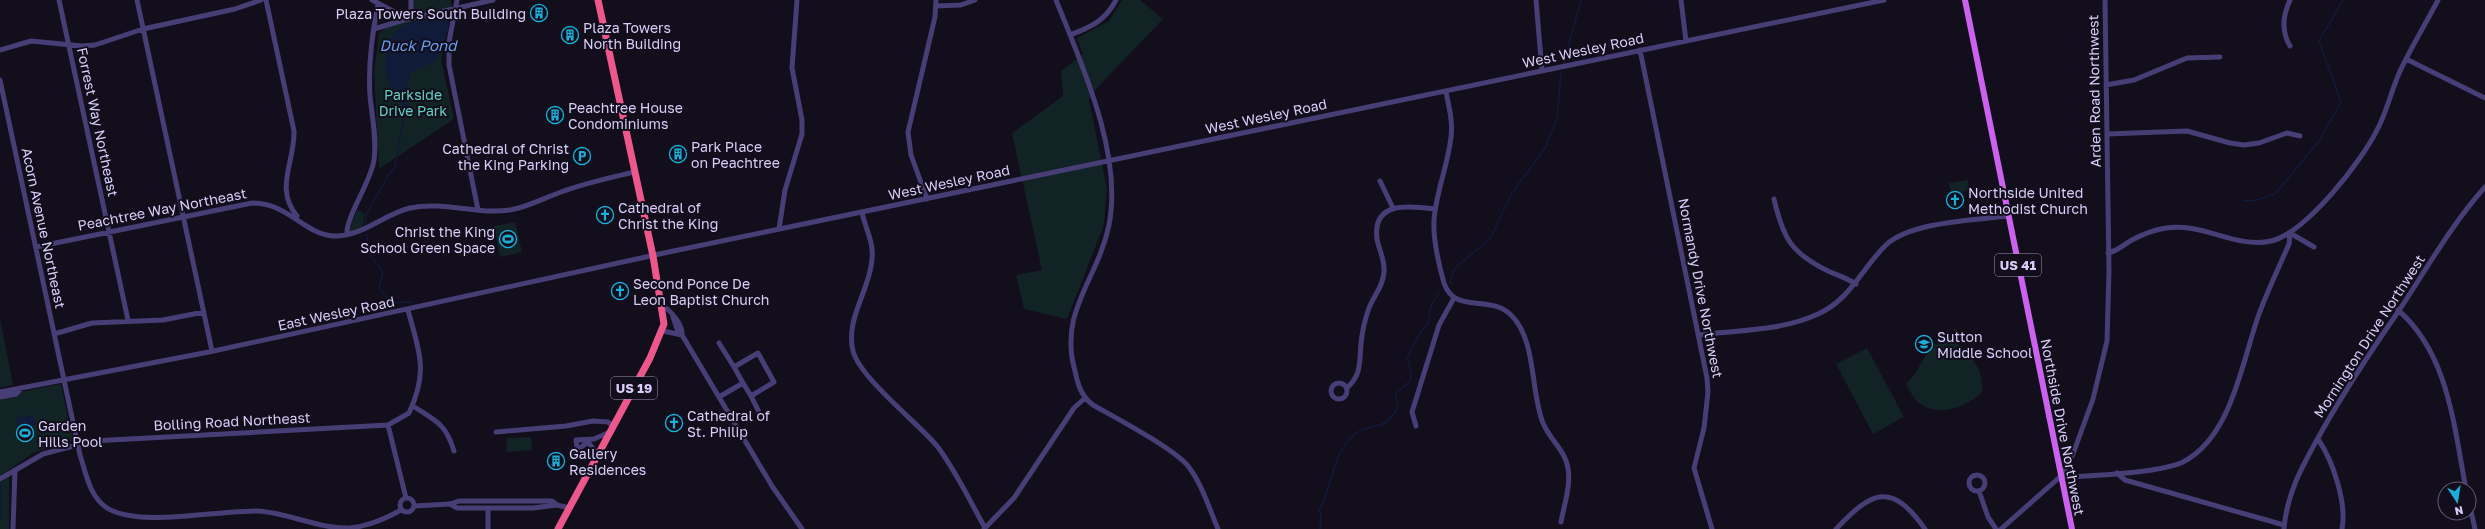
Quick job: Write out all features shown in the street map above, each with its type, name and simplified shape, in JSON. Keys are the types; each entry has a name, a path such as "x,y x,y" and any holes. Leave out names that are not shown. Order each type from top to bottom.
{"highway":[{"name":"US 19","path":"558,529 663,331 661,296 598,0"}],"main road":[{"name":"Northside Drive Northwest","path":"1965,0 2072,529"}],"street":[{"name":"Forrest Way Northeast","path":"59,0 128,320"},
{"path":"137,0 212,351"},
{"path":"0,50 31,41 95,45 143,29 235,9 262,0"},
{"path":"266,0 294,131 293,148 285,178 285,192 290,206 300,221"},
{"path":"372,0 410,18"},
{"path":"410,18 411,0"},
{"path":"457,0 449,42 449,65 478,210"},
{"path":"374,29 410,18 493,0"},
{"path":"779,229 785,190 802,134 802,120 792,68 797,0"},
{"path":"927,199 911,155 908,132 936,3 953,7 975,0"},
{"path":"1056,0 1095,101 1108,161 1112,192 1109,225 1098,260 1075,310 1070,332 1072,361 1079,387 1085,398 1187,464 1197,480 1218,529"},
{"path":"1070,35 1091,27 1104,18 1116,0"},
{"path":"1536,0 1542,71"},
{"path":"1680,0 1686,41"},
{"name":"West Wesley Road","path":"652,256 1884,0"},
{"name":"Arden Road Northwest","path":"2001,529 2061,476 2073,454 2103,364 2109,325 2105,0"},
{"path":"2290,0 2284,15 2283,29 2290,46"},
{"path":"2108,253 2146,233 2168,228 2190,228 2254,242 2270,241 2290,233 2303,223 2348,175 2365,152 2380,125 2406,59 2438,0"},
{"path":"347,235 348,227 366,186 374,161 375,134 370,78 374,29 378,4"},
{"name":"Normandy Drive Northwest","path":"1640,50 1699,335 1708,392 1704,428 1694,468 1712,529"},
{"path":"2106,85 2134,80 2187,58 2220,57"},
{"path":"2406,59 2485,98"},
{"name":"Acorn Avenue Northeast","path":"0,80 78,444 90,486 95,496 107,508 122,514 179,516 258,511 284,515 320,526 340,528 363,526 387,518 401,510"},
{"path":"1446,92 1451,118 1451,136 1435,209 1434,233 1437,257 1445,285 1454,298 1464,303 1485,303 1500,307 1510,314 1522,330 1543,422 1562,451 1568,466 1568,483 1561,522"},
{"path":"2106,134 2188,131 2230,143 2244,144 2259,143 2287,133 2300,136"},
{"name":"Peachtree Way Northeast","path":"36,247 259,203 279,208 323,234 347,235 360,231 390,215 412,208 438,206 499,211 518,208 580,185 634,172"},
{"path":"1380,181 1393,208"},
{"name":"Mornington Drive Northwest","path":"2284,527 2287,505 2292,486 2359,368 2468,208 2485,187"},
{"path":"1774,199 1782,230 1796,251 1810,262 1856,284"},
{"path":"1347,388 1360,372 1362,333 1369,307 1380,289 1384,277 1384,263 1378,239 1378,228 1384,215 1393,208 1404,205 1435,209"},
{"path":"862,212 871,240 873,258 854,321 852,342 854,355 873,380 938,448 984,528 1014,498 1074,408 1085,398"},
{"path":"1699,335 1771,327 1805,320 1833,306 1856,284 1885,246 1906,232 1921,228 2008,216"},
{"path":"2290,233 2314,247"},
{"path":"2061,476 2117,473 2176,465 2194,456 2207,443 2230,402 2259,314 2289,244 2290,233"},
{"name":"East Wesley Road","path":"0,392 64,382 408,310 652,256"},
{"path":"1416,426 1412,412 1439,325 1454,298"},
{"path":"662,305 670,310 673,317 683,330 682,335 772,486 802,529"},
{"path":"406,498 388,425 409,413 420,381 421,361 408,310"},
{"path":"2398,310 2418,332 2440,371 2464,481"},
{"path":"54,334 92,323 128,320 163,320 204,312"},
{"path":"663,331 682,335"},
{"path":"719,343 751,396 760,414"},
{"path":"734,367 758,353 774,382 751,396"},
{"path":"719,397 743,383"},
{"name":"East Wesley Road","path":"0,397 16,394 23,388"},
{"path":"416,408 442,424 448,433 454,451"},
{"path":"496,432 566,426 593,421 608,422 612,429 594,439 576,440 577,448 580,448 588,442 592,444 597,454"},
{"name":"Bolling Road Northeast","path":"0,479 44,454 92,441 388,425"},
{"path":"2318,439 2340,492 2344,513 2342,529"},
{"path":"13,529 15,470"},
{"path":"2117,473 2125,480 2284,527"},
{"path":"1979,491 1988,517 1996,529"},
{"path":"1836,529 1857,507 1873,498 1884,496 1902,504 1925,529"},
{"path":"406,498 412,500 414,506"},
{"path":"406,498 400,503 401,510 408,512 414,506 450,504 459,501 552,501 557,505 570,508"},
{"path":"507,501 507,508"},
{"path":"532,501 532,508"},
{"path":"450,504 456,508 532,508 552,507 557,505"},
{"path":"488,508 488,529"}],"green space":[{"name":"Parkside Drive Park","path":"412,0 451,0 452,9 441,59 454,119 379,169 374,73 379,33 413,8"},
{"path":"1122,0 1140,0 1163,19 1096,89 1089,100 1107,188 1104,225 1067,319 1024,309 1016,275 1042,270 1012,133 1063,96 1061,71 1083,54 1077,38 1109,21"},
{"path":"1968,180 1969,190 1951,195 1949,183"},
{"path":"357,210 365,214 363,227 348,233"},
{"name":"Christ the King School Green Space","path":"515,222 522,252 500,257 494,226"},
{"path":"0,318 13,385 0,388"},
{"path":"1941,339 1952,339 1970,356 1981,375 1982,392 1976,398 1959,407 1941,410 1923,406 1916,400 1906,384 1915,374 1925,356"},
{"path":"1867,348 1904,417 1873,434 1836,364"},
{"path":"61,384 73,441 35,452 0,476 0,396"},
{"path":"531,437 532,450 506,452 507,438"},
{"path":"9,477 9,529 0,529 0,483"}],"water":[{"name":"Duck Pond","path":"444,18 449,24 443,48 436,61 411,72 408,81 408,109 405,111 402,107 401,93 390,87 387,78 386,51 393,36 399,29 407,24"},
{"name":"Garden Hills Pool","path":"33,415 35,425 29,427 32,439 21,441 16,418"}],"waterway":[{"path":"1564,62 1581,0"},
{"path":"2243,201 2257,200 2275,194 2319,141 2341,102 2319,41 2343,0"},
{"path":"1450,284 1453,272 1457,266 1490,239 1512,193 1546,147 1557,117 1561,74"},
{"path":"365,226 367,213 388,176 395,167 405,111"},
{"path":"367,234 367,251 383,272 379,288 391,303 412,302 413,304"},
{"path":"1320,529 1321,515 1319,510 1324,501 1333,470 1341,451 1355,434 1362,430 1386,422 1398,408 1395,394 1408,383 1411,376 1410,366 1407,359 1420,333 1429,322 1430,308 1439,292"},
{"path":"0,481 0,518"}],"place":[{"name":"Plaza Towers South Building","path":"539,13"},
{"name":"Plaza Towers North Building","path":"570,35"},
{"name":"Peachtree House Condominiums","path":"555,115"},
{"name":"Park Place on Peachtree","path":"678,154"},
{"name":"Cathedral of Christ the King Parking","path":"582,156"},
{"name":"Northside United Methodist Church","path":"1955,200"},
{"name":"Cathedral of Christ the King","path":"605,215"},
{"name":"Christ the King School Green Space","path":"508,239"},
{"name":"Second Ponce De Leon Baptist Church","path":"620,291"},
{"name":"Sutton Middle School","path":"1924,344"},
{"name":"Cathedral of St. Philip","path":"674,423"},
{"name":"Garden Hills Pool","path":"25,433"},
{"name":"Gallery Residences","path":"556,461"}]}
